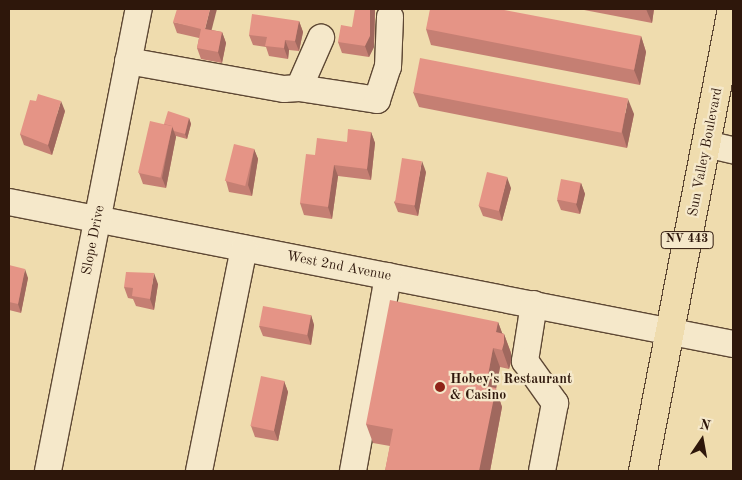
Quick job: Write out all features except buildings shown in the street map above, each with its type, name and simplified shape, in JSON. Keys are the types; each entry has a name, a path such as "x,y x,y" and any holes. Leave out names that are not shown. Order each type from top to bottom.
{"main road":[{"name":"Sun Valley Boulevard","path":"643,471 706,144 730,37 732,9"}],"street":[{"name":"Slope Drive","path":"48,471 139,9"},
{"path":"128,61 284,89 299,88 377,100 388,67 390,17"},
{"path":"299,88 321,38"},
{"path":"706,144 733,150"},
{"name":"West 2nd Avenue","path":"9,202 733,344"},
{"path":"199,471 244,248"},
{"path":"354,471 388,276"},
{"path":"534,304 525,361 555,404 542,471"}],"place":[{"name":"Hobey's Restaurant & Casino","path":"440,387"}]}
